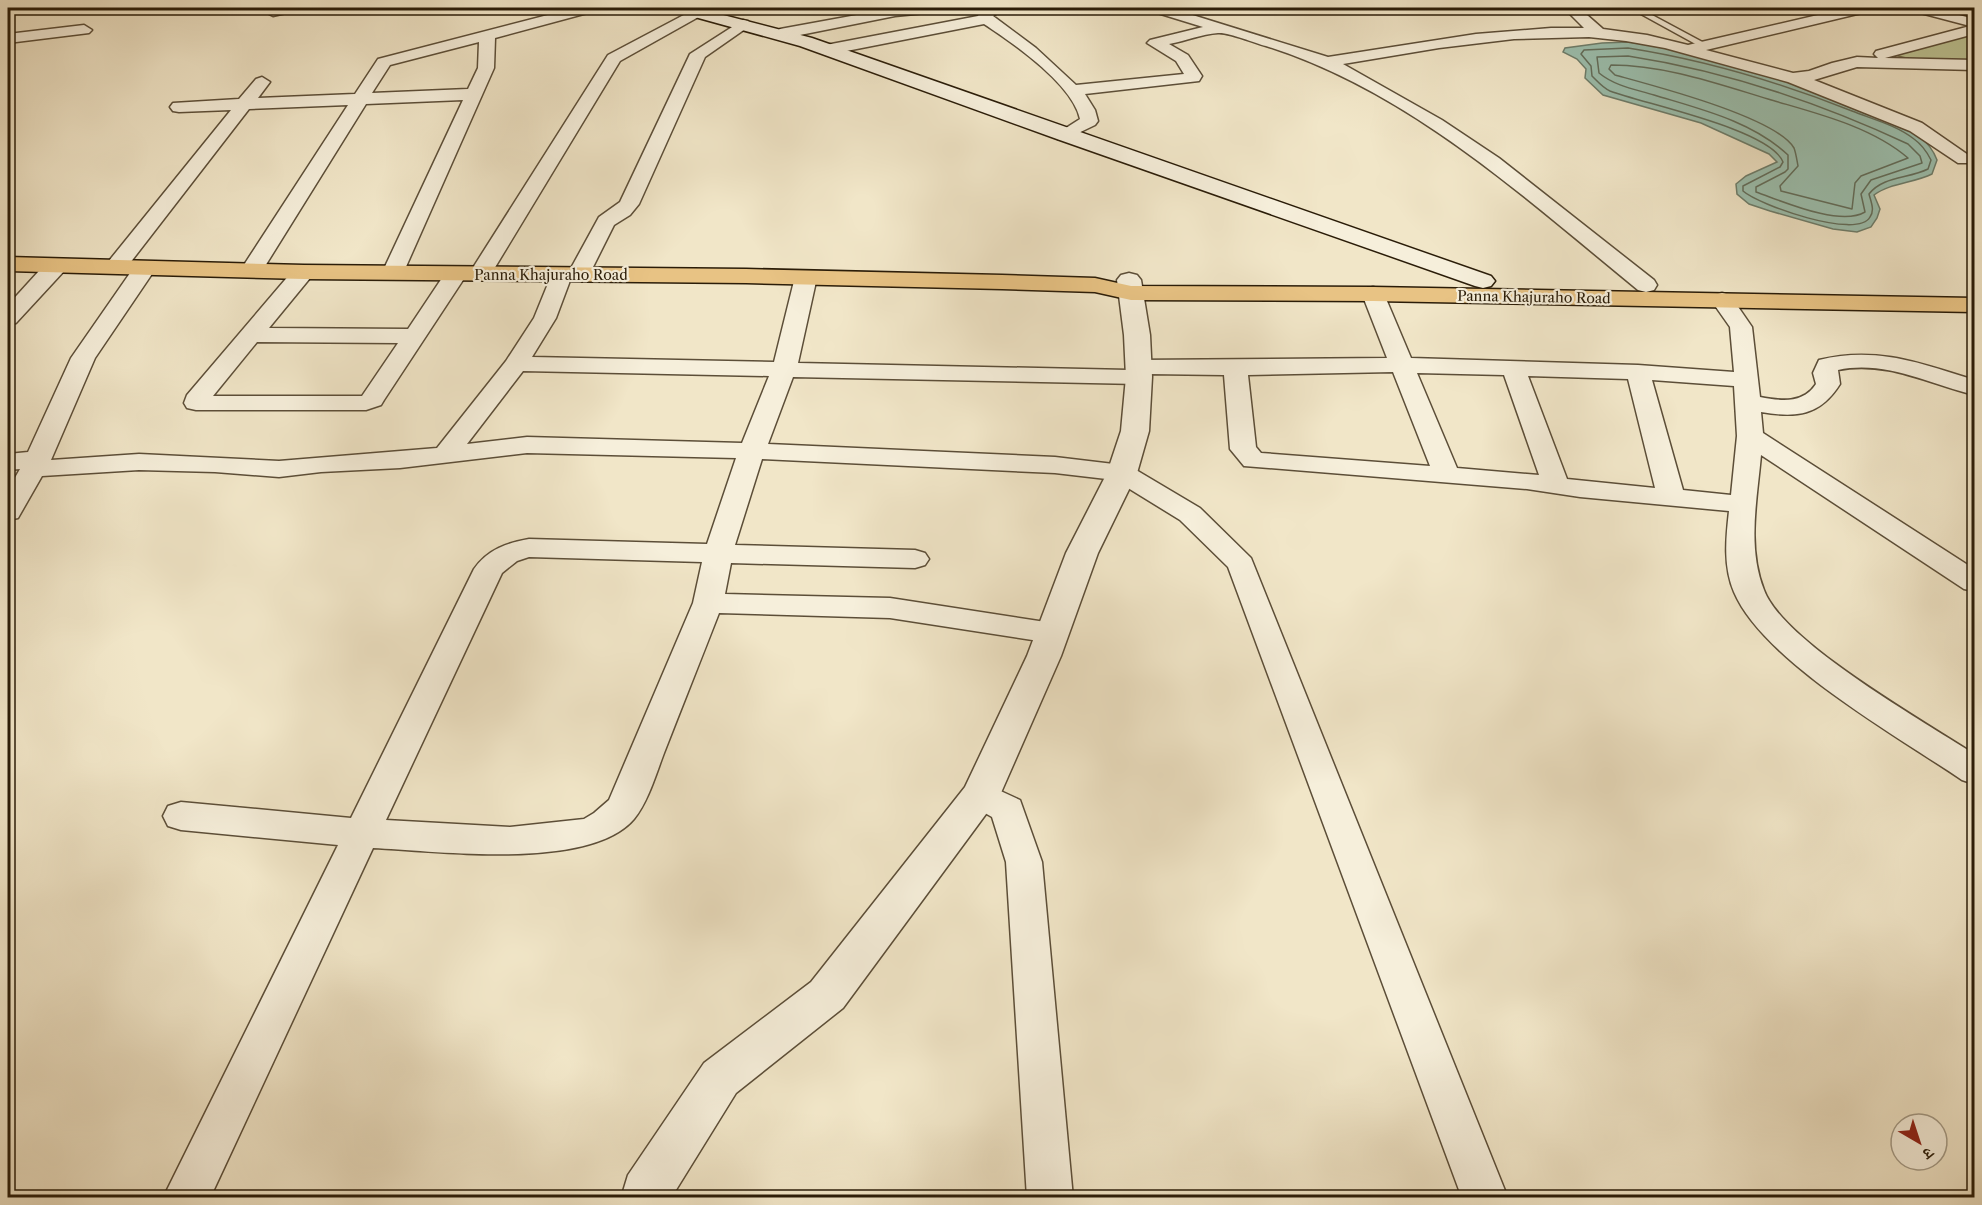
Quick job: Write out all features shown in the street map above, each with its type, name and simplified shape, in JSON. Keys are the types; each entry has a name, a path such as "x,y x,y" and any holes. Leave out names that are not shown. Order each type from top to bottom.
{"main road":[{"path":"688,10 780,34 1483,281"},
{"name":"Panna Khajuraho Road","path":"8,264 304,272 806,277 1373,294 1974,305"},
{"name":"Panna Khajuraho Road","path":"1118,286 1298,278 1974,290"},
{"path":"646,1197 646,1192 720,1078 827,995 981,795 1052,633 1082,553 1122,473 1135,431 1139,372 1118,286"}],"street":[{"path":"251,271 384,62 590,8"},
{"path":"780,34 891,10 936,8"},
{"path":"1156,8 1228,24 1327,62 1436,124 1492,162 1646,285"},
{"path":"1571,8 1598,33"},
{"path":"1697,47 1865,8"},
{"path":"1918,8 1974,23"},
{"path":"480,274 614,58 688,10"},
{"path":"826,50 992,11 1010,34 1074,90 1090,114 1089,121 1064,135"},
{"path":"447,454 516,364 570,274 606,221 623,211 629,204 698,54 743,24"},
{"path":"1074,90 1193,78 1194,76 1182,58 1155,43 1228,24"},
{"path":"8,39 84,30"},
{"path":"1793,78 1812,76 1875,55 1974,30"},
{"path":"1327,62 1494,37 1598,33 1697,47 1793,78 1916,127 1965,159"},
{"path":"393,273 486,68 487,34"},
{"path":"1857,62 1974,65"},
{"path":"116,267 261,82"},
{"path":"179,107 475,94"},
{"path":"8,318 57,265"},
{"path":"8,512 26,463 83,358 145,268"},
{"path":"304,272 196,400 196,403 366,403 372,400 456,274"},
{"path":"181,816 360,833 510,842 590,832 607,823 622,809 635,782 708,603 718,554 752,451 784,370 806,277"},
{"path":"1373,294 1447,476"},
{"path":"1722,300 1741,327 1747,391 1750,436 1739,548 1749,592 1772,627 1832,677 1974,771"},
{"path":"251,335 415,336"},
{"path":"516,364 784,370 1139,372 1401,365 1638,372 1747,391 1782,409 1800,407 1814,400 1825,390 1828,384 1825,373 1827,365 1857,358 1882,359 1974,388"},
{"path":"1235,368 1243,449 1253,460 1556,485 1743,504"},
{"path":"1513,368 1556,485"},
{"path":"1638,372 1671,496"},
{"path":"1750,436 1974,582"},
{"path":"26,463 139,462 279,469 321,464 400,460 527,445 752,451 1055,465 1122,473 1190,514 1241,564 1485,1197"},
{"path":"186,1197 489,569 500,557 512,551 529,548 915,559"},
{"path":"708,603 890,608 1052,633"},
{"path":"981,795 1007,809 1024,862 1050,1197"}],"lane":[{"path":"273,14 304,8"},
{"path":"1634,8 1697,47"}],"shaded area":[{"path":"1974,33 1974,60 1910,59 1894,55"}],"water":[{"path":"1629,42 1690,53 1751,69 1810,89 1900,125 1918,135 1932,149 1937,160 1932,174 1887,188 1874,195 1880,209 1877,218 1871,227 1857,232 1833,229 1749,204 1737,194 1736,184 1746,176 1777,162 1769,154 1701,123 1603,95 1585,78 1586,69 1577,59 1563,52 1565,48"}]}
